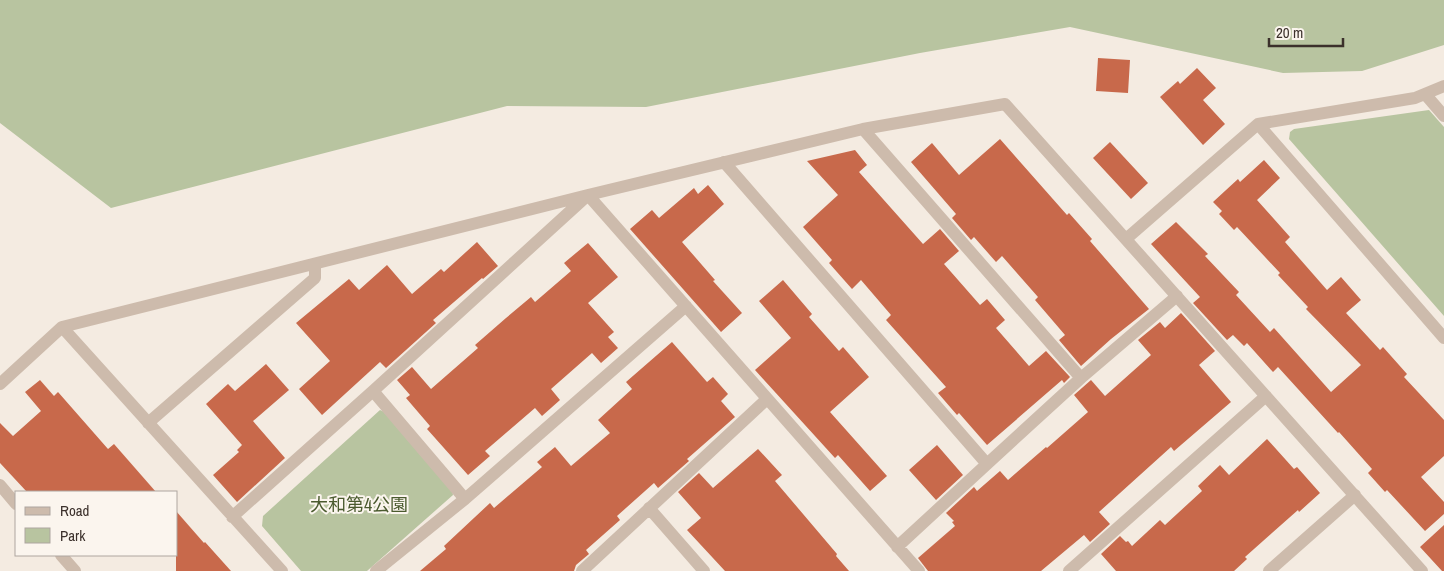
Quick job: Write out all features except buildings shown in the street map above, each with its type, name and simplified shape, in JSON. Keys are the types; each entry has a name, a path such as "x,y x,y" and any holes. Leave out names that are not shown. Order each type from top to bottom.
{"street":[{"path":"1126,239 1258,124 1415,98 1444,86"},
{"path":"1425,94 1444,116"},
{"path":"2,379 62,327 724,162 864,129 1005,104 1422,571"},
{"path":"1258,124 1444,338"},
{"path":"864,129 1081,378"},
{"path":"724,162 988,464"},
{"path":"588,195 919,571"},
{"path":"232,517 588,195"},
{"path":"148,423 315,278 314,264"},
{"path":"898,547 1081,378 1177,296"},
{"path":"376,571 465,499 686,306"},
{"path":"62,327 282,571"},
{"path":"373,391 465,499"},
{"path":"1069,571 1266,396"},
{"path":"582,571 767,399"},
{"path":"0,485 15,503"},
{"path":"1269,571 1354,495"},
{"path":"649,508 704,571"},
{"path":"62,556 75,571"}],"green space":[{"path":"0,0 1444,0 1444,45 1362,71 1283,73 1070,27 920,53 646,107 507,106 111,208 0,123"},
{"path":"1429,110 1444,127 1444,316 1289,139 1290,132 1294,129"},
{"name":"大和第4公園","path":"380,410 389,414 452,488 453,495 367,571 301,571 262,526 263,516"}]}
